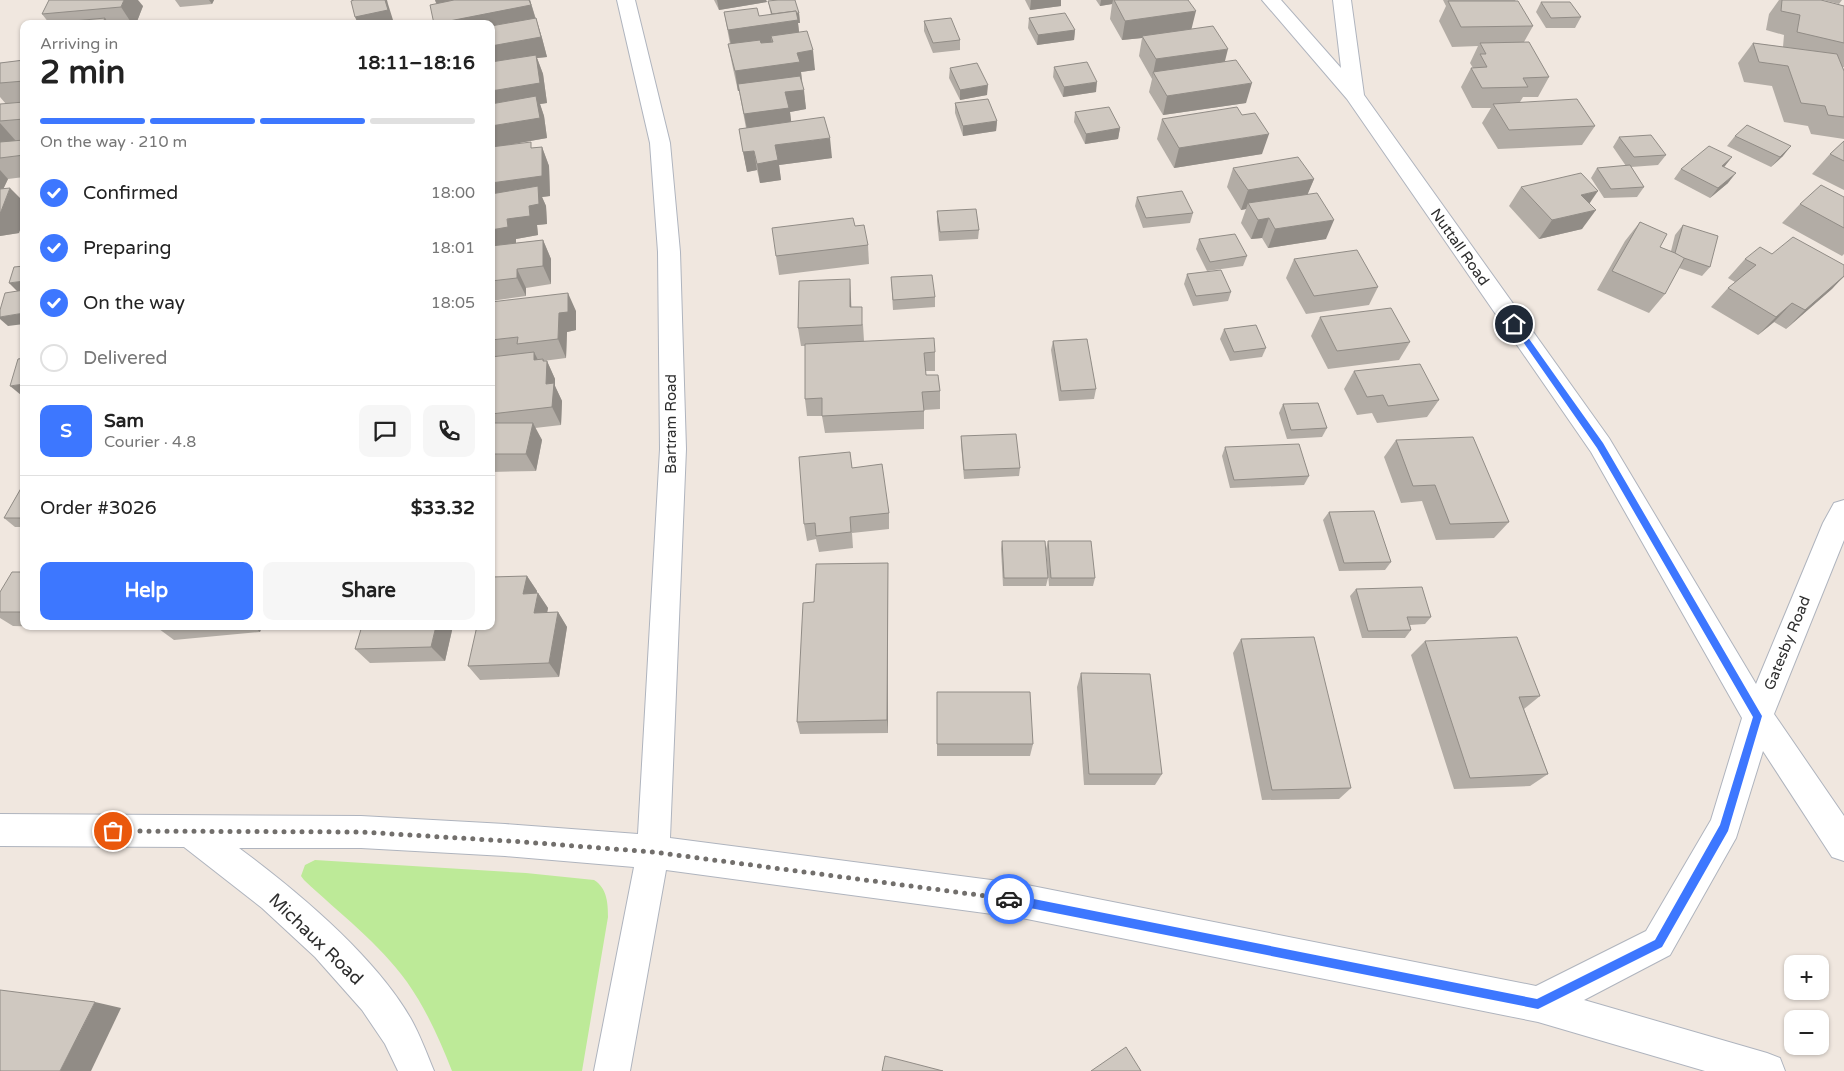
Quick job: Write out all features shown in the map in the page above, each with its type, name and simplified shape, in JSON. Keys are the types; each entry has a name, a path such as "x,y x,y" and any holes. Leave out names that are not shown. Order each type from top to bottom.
{"street":[{"name":"Bartram Road","path":"626,0 660,144 669,252 672,449 653,852"},
{"name":"Nuttall Road","path":"1271,0 1354,95 1600,446 1758,716"},
{"path":"1342,0 1354,95"},
{"name":"Gatesby Road","path":"1758,716 1837,523 1844,511"},
{"path":"1538,1004 1658,943 1725,827 1758,716"},
{"path":"1758,716 1844,845"},
{"path":"0,830 361,832 505,840 653,852 1022,901 1538,1004 1767,1071"},
{"name":"Michaux Road","path":"189,831 240,867 324,942 370,992 396,1028 416,1071"},
{"path":"612,1071 653,852"}],"green space":[{"path":"315,860 526,873 594,880 598,883 606,896 608,917 582,1071 452,1071 432,1025 407,982 371,941 301,876 305,865"}],"building":[{"path":"49,0 124,0 121,7 42,14"},
{"path":"385,0 388,10 355,17 351,1"},
{"path":"454,0 529,0 531,5 454,20 433,20 430,5"},
{"path":"795,0 799,13 796,13 796,11 772,14 768,1"},
{"path":"1114,0 1188,0 1196,11 1125,21"},
{"path":"1782,0 1821,0 1844,6 1844,43 1797,32 1800,15 1781,11"},
{"path":"1448,1 1518,1 1533,26 1461,27"},
{"path":"1541,2 1570,2 1581,17 1551,18"},
{"path":"757,8 759,16 796,11 798,20 728,30 724,12"},
{"path":"1065,13 1075,30 1038,35 1029,18"},
{"path":"105,18 104,20 84,20"},
{"path":"536,18 541,37 495,45 495,25"},
{"path":"951,18 960,40 933,43 924,21"},
{"path":"1213,26 1228,49 1156,59 1142,36"},
{"path":"807,31 813,50 797,53 800,62 735,71 728,44 760,40 761,43 773,42 771,36"},
{"path":"1529,42 1549,77 1523,78 1528,87 1482,88 1471,68 1487,67 1480,54 1486,54 1480,43"},
{"path":"1753,43 1837,54 1844,71 1844,117 1828,115 1825,106 1801,103 1788,66 1759,62"},
{"path":"536,55 540,83 495,90 495,61"},
{"path":"20,60 20,81 0,83 0,63"},
{"path":"1236,60 1252,83 1167,96 1153,72"},
{"path":"1087,62 1097,82 1064,87 1054,67"},
{"path":"977,63 988,85 960,90 950,68"},
{"path":"800,76 804,90 785,92 789,108 744,114 738,84"},
{"path":"536,96 540,118 495,125 495,103"},
{"path":"988,99 997,121 963,126 955,103"},
{"path":"1577,99 1595,126 1509,130 1493,104"},
{"path":"20,102 20,119 0,121 0,104"},
{"path":"1109,107 1120,128 1086,134 1075,112"},
{"path":"1237,107 1242,115 1255,113 1269,134 1179,148 1162,119"},
{"path":"824,117 830,138 775,145 778,160 757,164 754,151 743,152 739,129"},
{"path":"1747,125 1791,146 1780,157 1735,136"},
{"path":"1651,135 1666,155 1634,157 1619,137"},
{"path":"20,140 20,156 0,158 0,142"},
{"path":"1844,141 1844,161 1830,154"},
{"path":"531,142 531,148 542,147 542,176 495,182 495,146"},
{"path":"1709,146 1732,157 1722,166 1736,173 1718,188 1681,169"},
{"path":"1298,157 1314,179 1248,190 1233,168"},
{"path":"1630,165 1644,187 1611,189 1597,168"},
{"path":"1581,173 1598,191 1581,195 1596,210 1552,220 1521,187"},
{"path":"1821,185 1844,197 1844,228 1800,204"},
{"path":"538,186 539,204 529,206 530,216 507,219 508,227 495,229 495,193"},
{"path":"10,188 0,214 0,189"},
{"path":"1182,191 1193,213 1146,218 1137,197"},
{"path":"1317,193 1334,220 1275,229 1269,218 1258,220 1248,203"},
{"path":"976,209 979,230 940,232 937,211"},
{"path":"853,218 855,226 864,225 868,245 776,256 772,228"},
{"path":"1640,222 1667,234 1660,247 1685,257 1665,294 1612,271"},
{"path":"1683,225 1718,236 1710,267 1675,253"},
{"path":"1235,234 1247,256 1210,262 1199,239"},
{"path":"1793,237 1844,265 1844,276 1805,310 1792,303 1776,317 1728,288 1756,265 1745,259 1760,247 1772,254"},
{"path":"543,240 543,266 517,269 517,278 495,281 495,246"},
{"path":"1357,250 1378,287 1314,296 1294,259"},
{"path":"20,266 20,282 9,283 14,267"},
{"path":"1221,270 1231,292 1196,296 1187,274"},
{"path":"932,275 935,297 893,300 891,277"},
{"path":"850,279 850,307 862,307 862,325 798,328 799,281"},
{"path":"20,291 20,314 0,317 5,293"},
{"path":"568,293 568,312 559,313 558,339 517,344 518,337 495,340 495,302"},
{"path":"1391,308 1410,342 1337,351 1320,317"},
{"path":"1256,325 1266,348 1234,352 1224,329"},
{"path":"934,338 935,352 924,353 926,375 938,375 940,391 922,392 924,411 822,416 822,398 805,399 805,344"},
{"path":"1087,339 1096,389 1061,391 1053,341"},
{"path":"534,352 534,360 543,359 543,361 547,361 546,384 554,383 552,407 495,414 495,357"},
{"path":"18,359 20,359 20,385 10,386"},
{"path":"1420,364 1439,400 1388,406 1383,395 1367,397 1354,371"},
{"path":"1318,403 1327,428 1291,430 1283,404"},
{"path":"495,423 533,423 526,454 495,454"},
{"path":"1016,434 1020,468 964,470 961,436"},
{"path":"1473,437 1509,522 1450,524 1435,485 1413,486 1396,440"},
{"path":"1299,444 1309,476 1234,480 1225,447"},
{"path":"850,452 852,468 882,464 889,513 850,517 851,532 816,536 815,523 804,524 799,457"},
{"path":"20,490 20,518 4,518"},
{"path":"1374,511 1391,562 1344,563 1329,512"},
{"path":"1002,541 1045,541 1048,578 1004,578"},
{"path":"1048,541 1091,541 1095,578 1051,578"},
{"path":"888,563 887,720 797,722 803,603 814,602 816,564"},
{"path":"12,572 20,572 20,612 0,612 0,592"},
{"path":"527,576 523,594 538,593 534,613 558,612 549,663 468,666 476,630 495,630 495,577"},
{"path":"1422,587 1431,617 1407,617 1411,630 1368,631 1356,589"},
{"path":"361,630 435,630 431,647 355,649"},
{"path":"1314,637 1351,788 1272,790 1241,639"},
{"path":"1517,637 1540,696 1519,697 1548,774 1470,778 1425,641"},
{"path":"1081,673 1150,674 1162,774 1089,774"},
{"path":"937,692 1030,692 1033,744 937,744"},
{"path":"0,990 95,1002 60,1071 0,1071"},
{"path":"1126,1047 1141,1071 1091,1071"},
{"path":"885,1056 943,1071 882,1071"}],"way so far":[{"path":"113,831 361,832 524,842 653,852 1009,899"}],"route":[{"path":"1009,899 1538,1004 1658,943 1725,827 1758,716 1600,446 1514,324"}]}
